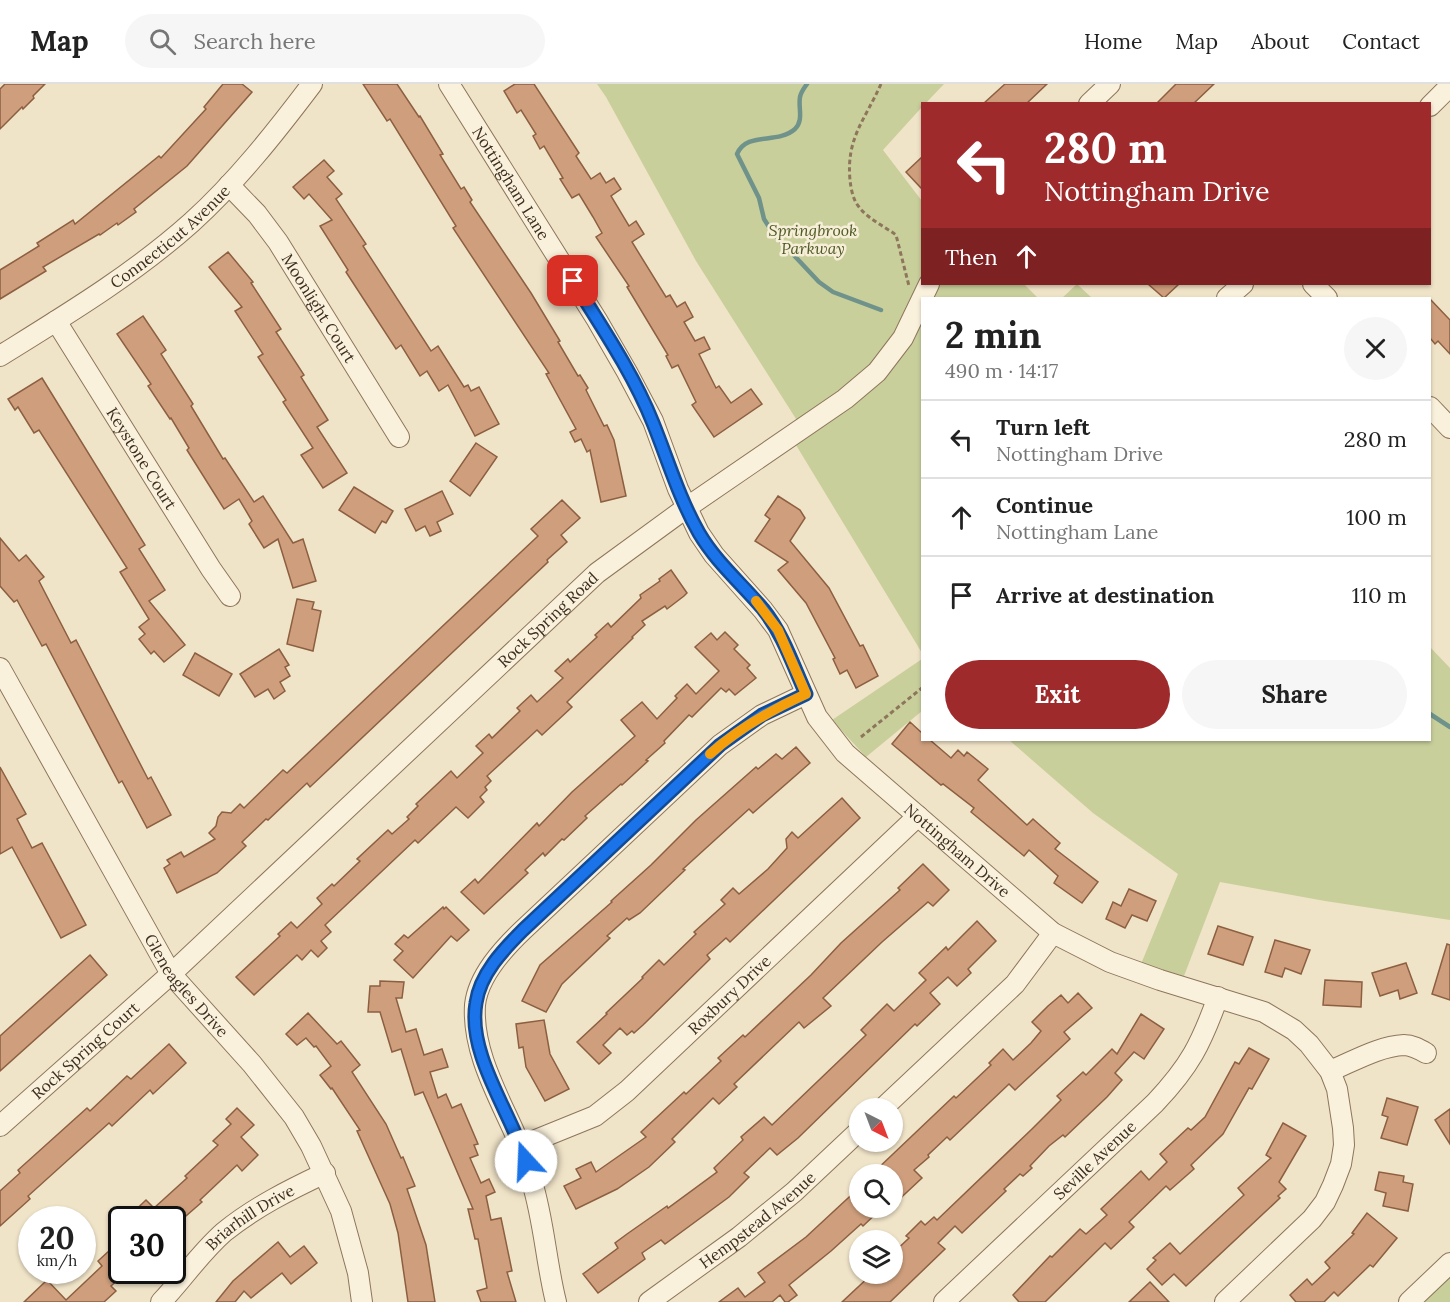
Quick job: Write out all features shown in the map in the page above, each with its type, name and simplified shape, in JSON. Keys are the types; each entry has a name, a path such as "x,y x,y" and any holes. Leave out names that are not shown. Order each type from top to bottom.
{"street":[{"name":"Connecticut Avenue","path":"0,356 127,274 192,222 260,151 312,84"},
{"name":"Nottingham Lane","path":"449,84 597,320 627,372 653,421 686,508"},
{"path":"1091,102 1110,84"},
{"path":"1431,105 1450,86"},
{"name":"Moonlight Court","path":"229,185 257,214 278,242 399,436"},
{"path":"1228,297 1242,285"},
{"path":"1313,285 1326,297"},
{"name":"Rock Spring Road","path":"171,974 597,573 686,508 845,399 877,372 903,338 921,301"},
{"name":"Keystone Court","path":"56,321 230,596"},
{"path":"1431,408 1450,428"},
{"name":"Nottingham Drive","path":"686,508 714,555 778,630 817,717 845,753 1053,933 1110,962 1264,1012 1294,1030 1310,1044 1330,1071 1337,1089 1343,1128 1341,1164 1333,1185 1325,1202 1312,1219 1225,1302"},
{"name":"Gleneagles Drive","path":"0,668 171,974 294,1117 325,1173 341,1211 358,1273 362,1302"},
{"path":"556,1302 540,1210 521,1146 486,1067 478,1041 476,1003 481,985 490,968 506,947 720,745 762,715 806,694"},
{"name":"Roxbury Drive","path":"521,1146 578,1124 609,1107 918,816"},
{"path":"893,1098 1015,984 1053,933"},
{"name":"Rock Spring Court","path":"0,1126 171,974"},
{"name":"Seville Avenue","path":"944,1302 1177,1080 1203,1039 1218,997"},
{"path":"1330,1071 1393,1047 1405,1045 1426,1053"},
{"name":"Hempstead Avenue","path":"649,1302 748,1230 794,1192 849,1140"},
{"name":"Briarhill Drive","path":"161,1302 196,1261 223,1234 248,1214 280,1194 325,1173"},
{"path":"1409,1302 1450,1263"}],"path":[{"path":"881,84 851,144 849,160 852,191 857,206 870,218 896,235 906,278 918,307"},
{"path":"861,737 921,689"}],"green space":[{"name":"Springbrook Parkway","path":"597,84 944,84 927,102 921,102 921,108 883,150 921,200 921,285 1025,285 1037,297 921,297 921,651 796,445 796,419 696,261"},
{"path":"1078,285 1091,297 1063,297"},
{"path":"1431,648 1450,668 1450,920 1220,882 1184,976 1141,964 1178,874 1093,813 1010,741 1431,741"},
{"path":"921,660 921,712 866,757 832,720"},
{"path":"1450,1276 1450,1302 1423,1302"}],"building":[{"path":"5,84 45,84 23,109 22,107 0,129 0,89"},
{"path":"223,84 242,84 252,92 187,166 134,209 136,212 118,225 117,223 43,267 46,271 0,299 0,270 39,246 37,243 73,220 75,224 159,156 161,158 206,109 204,107"},
{"path":"363,84 397,84 420,116 461,189 464,187 472,200 470,202 531,293 578,376 580,375 588,388 586,390 604,426 607,425 614,440 626,496 601,502 590,450 587,452 581,439 575,442 570,432 576,429 546,374 549,373 453,228 456,226 390,119 387,121"},
{"path":"515,84 534,84 579,153 576,156 591,179 600,173 606,183 614,178 621,189 611,196 629,226 636,221 644,234 632,242 666,297 670,295 677,307 685,302 693,317 684,322 695,341 704,337 710,349 699,354 716,388 719,386 731,403 751,389 762,404 714,437 692,405 696,402 678,365 672,368 666,356 668,355 627,287 629,286 596,237 602,233 593,217 579,194 572,198 544,146 540,149 533,136 536,134 521,110 517,113 504,91"},
{"path":"1005,84 1047,84 1028,102 985,102"},
{"path":"1176,84 1214,84 1195,102 1158,102"},
{"path":"921,158 921,188 906,172"},
{"path":"324,160 334,171 327,177 342,194 336,199 366,244 363,246 431,351 438,346 464,387 468,385 471,391 479,387 499,424 475,436 448,385 439,391 427,371 420,376 401,345 396,349 346,272 348,270 320,226 332,220 309,194 304,199 293,187"},
{"path":"228,252 253,282 251,283 281,329 276,332 304,375 301,377 328,420 317,427 347,473 323,488 301,455 313,448 283,402 286,400 258,357 263,354 235,311 242,307 209,267"},
{"path":"1149,285 1178,285 1165,297"},
{"path":"1431,300 1450,320 1450,354 1438,341 1435,344 1431,339"},
{"path":"143,316 166,350 161,354 193,404 191,406 223,459 225,458 254,502 263,496 293,543 303,539 316,581 293,588 278,539 264,548 249,524 252,521 239,499 224,509 187,450 189,448 171,418 148,386 151,384 117,334"},
{"path":"42,378 145,545 139,549 165,590 149,601 185,645 164,662 154,651 151,654 139,639 145,634 139,627 149,619 120,572 127,568 39,430 34,433 18,407 15,410 8,399"},
{"path":"476,443 497,457 470,496 450,481"},
{"path":"354,487 393,511 386,523 382,521 375,533 339,510"},
{"path":"442,491 453,514 437,522 441,531 430,536 425,526 416,531 405,509"},
{"path":"778,496 800,510 805,518 790,541 829,588 860,646 863,645 878,676 856,688 847,670 840,674 833,659 835,658 806,603 778,570 788,562 755,541 770,519 765,515"},
{"path":"562,500 580,518 561,535 567,542 547,560 548,562 310,787 307,783 268,820 266,819 242,842 246,846 217,873 177,893 164,868 170,864 167,860 181,852 184,857 215,839 209,833 216,826 222,812 231,813 240,804 244,808 283,770 287,773 538,536 531,529"},
{"path":"0,538 19,561 26,555 44,577 39,581 71,643 76,640 148,779 151,777 171,815 147,828 122,781 119,783 46,644 42,646 17,600 14,602 0,586"},
{"path":"671,570 687,593 667,609 665,606 642,621 645,625 633,638 567,702 572,707 542,735 537,730 487,776 491,781 485,787 487,790 480,797 484,802 468,818 456,807 418,843 415,840 325,925 331,932 321,941 327,948 318,957 311,950 302,960 297,955 254,995 236,977 280,936 278,934 291,922 297,928 322,904 317,898 332,884 334,886 360,861 357,859 388,830 392,834 409,819 407,817 418,806 416,804 451,771 457,778 483,753 476,746 489,734 492,738 520,711 517,708 531,695 537,702 563,678 555,671 568,659 570,662 597,637 595,635 608,623 611,627 641,598 640,595"},
{"path":"297,599 314,602 312,609 321,611 313,651 287,644"},
{"path":"725,632 738,645 734,649 750,665 747,668 756,678 735,695 729,689 726,692 721,688 692,717 689,715 664,741 665,743 646,760 648,761 585,816 587,818 564,840 562,839 545,856 543,853 525,870 528,873 484,914 461,892 475,879 478,883 537,823 539,826 572,792 635,736 621,720 642,702 657,719 687,684 696,694 719,671 695,647 711,633 717,640"},
{"path":"279,649 289,665 285,667 290,676 280,682 285,691 274,699 268,689 255,697 240,674"},
{"path":"195,653 232,674 219,696 183,675"},
{"path":"910,722 921,732 921,741 931,741 951,758 958,750 964,756 967,752 988,769 978,780 1027,825 1033,819 1060,843 1055,849 1098,882 1082,903 1054,883 1058,876 1029,850 1024,856 971,812 974,808 943,784 941,785 892,744"},
{"path":"796,747 810,763 753,813 749,809 683,869 685,870 640,913 629,920 627,918 607,936 610,938 562,984 546,1012 522,1001 540,965 612,902 696,820 756,767 758,769 776,754 782,759"},
{"path":"0,767 26,814 17,819 32,848 42,843 86,925 61,938 12,847 0,854"},
{"path":"842,798 860,818 730,942 726,938 707,955 710,959 634,1033 632,1031 627,1035 620,1028 603,1045 611,1053 599,1064 577,1042 659,960 664,965 696,934 694,932 725,904 721,900 733,888 739,894 768,869 787,848 786,839 792,832 798,838"},
{"path":"923,864 949,890 933,906 928,902 882,942 823,998 831,1006 804,1028 799,1022 734,1084 737,1087 719,1104 713,1098 672,1139 675,1142 649,1167 617,1189 576,1209 564,1186 581,1178 576,1169 591,1162 596,1172 646,1137 641,1132 721,1061 718,1058 743,1035 745,1037 811,975 841,943 900,890 898,888"},
{"path":"1129,889 1156,901 1147,921 1132,915 1125,928 1106,919 1113,902 1121,906"},
{"path":"443,907 444,909 446,907 469,930 457,941 451,936 413,978 394,960 403,951 395,944 404,935 408,938"},
{"path":"977,921 996,941 968,969 971,973 957,986 948,977 930,993 940,1004 917,1026 915,1024 798,1138 777,1155 770,1148 744,1173 749,1177 729,1197 665,1244 661,1240 642,1253 645,1259 598,1293 583,1274 618,1248 615,1243 717,1172 714,1168 743,1140 741,1137 764,1117 772,1125 866,1035 861,1030 887,1004 894,1011 926,980 919,973 946,947 948,950"},
{"path":"1218,926 1253,937 1243,965 1208,954"},
{"path":"1275,940 1310,950 1301,974 1285,968 1282,977 1265,972"},
{"path":"1447,944 1450,945 1450,1000 1432,994"},
{"path":"90,955 107,975 0,1071 0,1036"},
{"path":"1406,963 1417,993 1400,999 1398,990 1380,996 1372,973"},
{"path":"1325,980 1362,982 1361,1007 1323,1005"},
{"path":"380,981 404,982 402,998 396,998 406,1032 416,1029 424,1055 442,1049 448,1067 430,1072 438,1098 446,1094 452,1108 461,1104 478,1144 474,1145 478,1155 470,1158 481,1183 489,1179 495,1192 486,1196 491,1220 501,1218 512,1271 507,1272 516,1302 481,1302 477,1291 487,1288 478,1239 475,1239 468,1209 473,1209 423,1092 415,1095 401,1049 392,1052 380,1012 368,1012 370,986 380,986"},
{"path":"1078,993 1092,1008 1064,1032 1070,1039 1015,1090 1009,1084 950,1140 947,1137 914,1170 922,1178 903,1196 903,1164 883,1164 895,1152 903,1152 903,1145 954,1096 956,1098 991,1065 989,1063 1003,1049 1013,1060 1031,1043 1041,1031 1032,1022 1048,1006 1061,995 1068,1003"},
{"path":"308,1013 337,1044 341,1041 360,1065 352,1072 386,1124 401,1158 403,1157 415,1186 407,1189 426,1245 435,1302 408,1302 398,1233 390,1204 357,1131 360,1130 332,1088 320,1075 331,1066 316,1046 314,1047 306,1038 297,1045 286,1034"},
{"path":"1141,1014 1164,1029 1144,1059 1134,1052 1115,1073 1122,1080 1065,1137 1063,1135 1049,1146 1030,1166 1032,1168 1023,1176 1020,1174 1004,1189 1006,1191 962,1233 955,1226 938,1243 945,1249 890,1302 842,1302 861,1284 903,1284 903,1244 909,1238 906,1236 921,1221 925,1225 934,1217 937,1220 1061,1100 1057,1096 1083,1072 1086,1075 1112,1049 1117,1054"},
{"path":"544,1020 550,1054 569,1089 545,1101 526,1067 523,1047 519,1048 516,1024"},
{"path":"169,1044 186,1063 153,1094 150,1090 112,1126 109,1123 28,1196 30,1199 22,1206 18,1206 18,1210 0,1226 0,1191 20,1173 18,1170 87,1108 90,1111 127,1076 131,1079"},
{"path":"1249,1048 1269,1059 1252,1089 1249,1088 1223,1134 1191,1165 1194,1169 1170,1190 1166,1186 1129,1222 1134,1227 1111,1249 1105,1243 1045,1302 1019,1302 1013,1295 1050,1256 1052,1257 1080,1229 1086,1234 1107,1215 1101,1209 1141,1171 1149,1180 1167,1162 1160,1154 1188,1128 1191,1130 1205,1117 1235,1062 1239,1064"},
{"path":"1387,1098 1418,1107 1407,1145 1381,1138 1388,1117 1382,1115"},
{"path":"237,1108 254,1125 241,1137 258,1155 242,1171 237,1165 186,1216 186,1206 156,1206 218,1145 213,1141 231,1124 226,1119"},
{"path":"1450,1109 1450,1144 1435,1120"},
{"path":"1283,1123 1306,1136 1279,1182 1286,1189 1278,1196 1280,1198 1186,1286 1174,1274 1162,1285 1147,1269 1156,1260 1153,1258 1170,1243 1180,1254 1244,1195 1238,1188 1271,1158 1266,1155"},
{"path":"1379,1172 1404,1176 1403,1182 1413,1184 1408,1211 1383,1206 1386,1193 1375,1190"},
{"path":"849,1197 849,1218 871,1218 863,1226 861,1224 854,1230 849,1230 849,1235 789,1285 797,1295 788,1302 785,1302 780,1295 772,1302 719,1302 738,1288 745,1297 765,1282 758,1273 806,1237"},
{"path":"146,1200 152,1206 140,1206"},
{"path":"1367,1213 1397,1238 1373,1267 1370,1265 1338,1296 1334,1292 1324,1302 1296,1302 1290,1295 1307,1279 1312,1285 1330,1268 1325,1262 1354,1234 1352,1233"},
{"path":"278,1242 290,1257 304,1246 317,1263 291,1284 282,1273 251,1298 244,1291 235,1302 216,1302 233,1281"},
{"path":"108,1252 108,1284 113,1284 111,1286 116,1291 104,1302 24,1302 43,1284 51,1284 66,1300 83,1284 96,1284 96,1272 102,1266 98,1261"},
{"path":"1150,1282 1169,1302 1129,1302"}],"waterway":[{"path":"807,84 800,95 800,118 795,129 788,134 748,143 737,154 759,198 764,219 773,233 819,282 833,292 881,310"},
{"path":"1431,715 1450,727"}],"slow traffic":[{"path":"710,754 762,715 806,694 778,630 756,601"}],"route":[{"path":"526,1161 486,1067 478,1041 475,1022 476,1003 481,985 490,968 523,930 720,745 762,715 806,694 778,630 764,610 714,555 699,533 678,489 653,421 617,354 573,281"}]}
